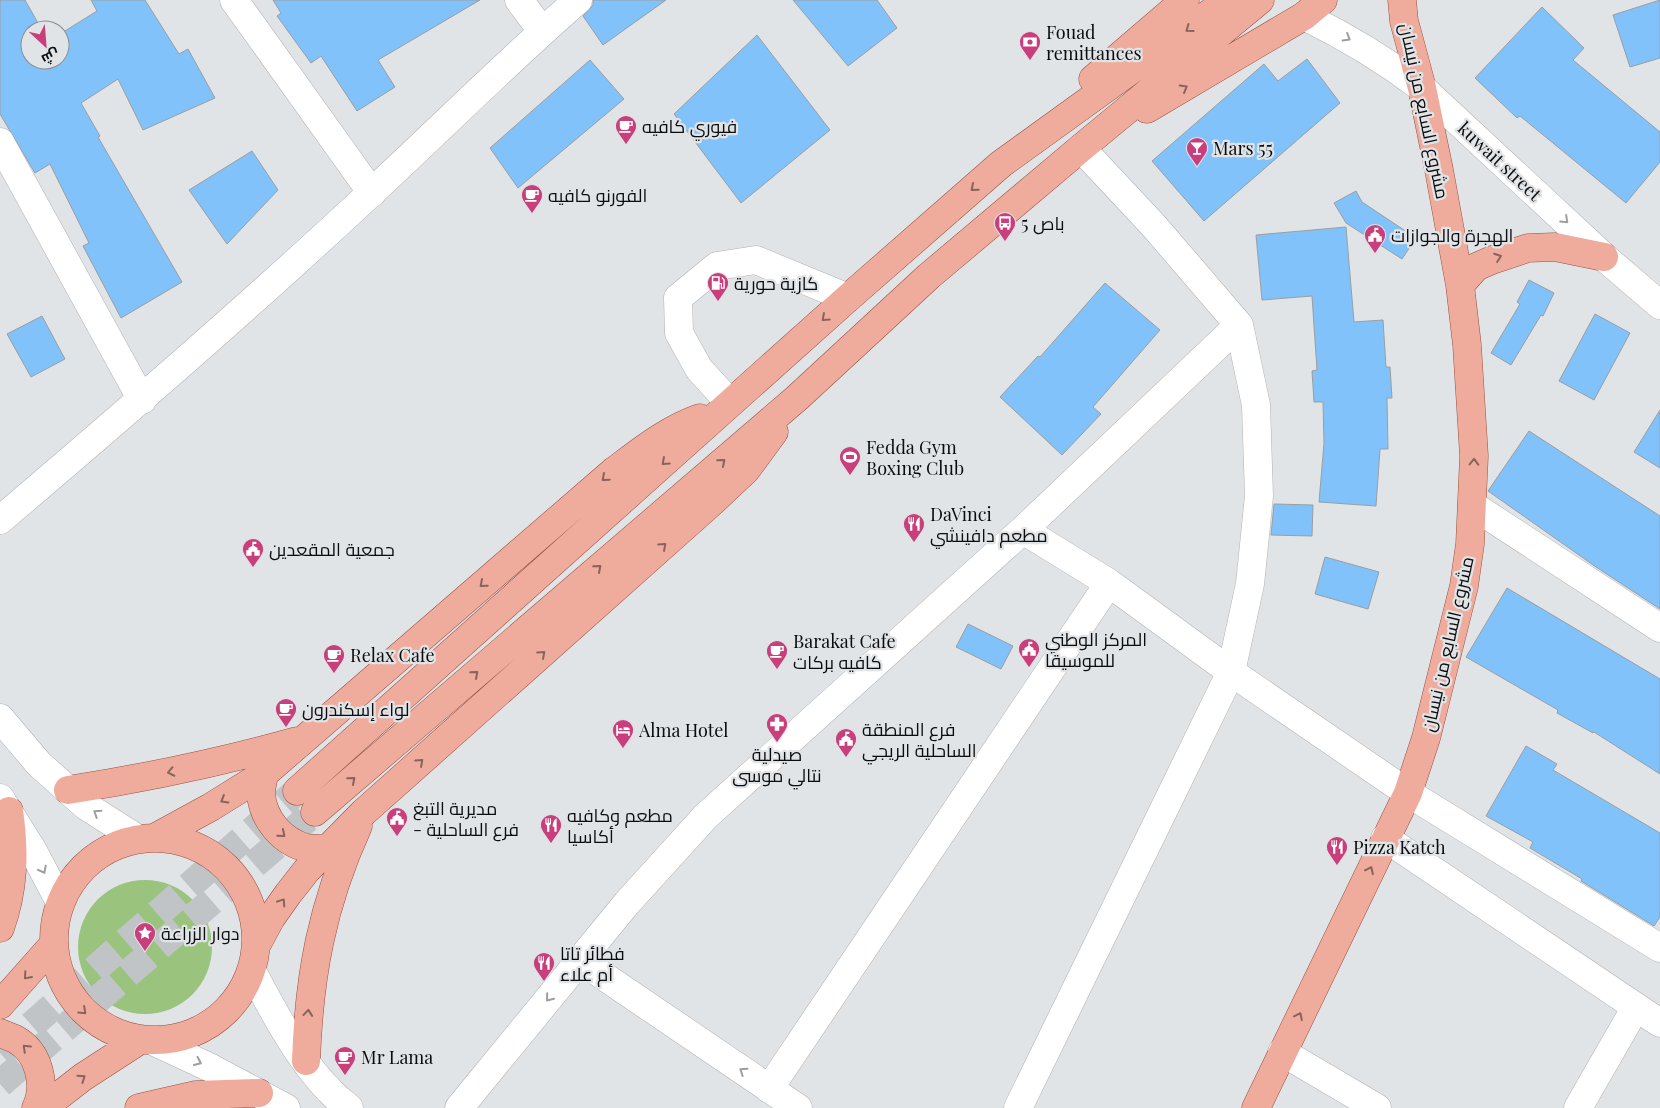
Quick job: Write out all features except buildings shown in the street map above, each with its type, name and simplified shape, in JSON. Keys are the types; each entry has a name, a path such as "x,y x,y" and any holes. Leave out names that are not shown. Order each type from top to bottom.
{"main road":[{"path":"1002,164 1047,114 1090,81 1185,0"},
{"path":"297,791 848,298 1002,164 1228,0"},
{"path":"315,812 797,398 929,276 1260,0"},
{"name":"مشروع السابع من نيسان","path":"1256,1108 1408,793 1426,738 1464,586 1470,544 1474,456 1472,398 1460,285 1439,170 1422,88 1404,21 1402,0"},
{"path":"1081,148 1202,78 1313,8"},
{"path":"1460,285 1476,267 1528,248 1554,248 1604,257"},
{"path":"257,944 288,894 327,849 364,812 746,470 797,398"},
{"path":"147,838 183,841 208,853 230,870 246,892 254,917 257,944 252,971 235,1002 215,1021 186,1036 147,1041 117,1034 95,1022 77,1006 56,968 53,945 54,923 60,902 68,886 79,872 96,856 116,845 147,838 211,807 264,774 614,471 653,441 690,421 726,407"},
{"path":"68,790 170,773 237,758 303,740"},
{"path":"264,774 261,793 265,812 275,829 290,841 307,848 327,849"},
{"path":"0,928 6,910 13,868 14,840 5,805"},
{"path":"306,1062 310,992 323,920 334,883 364,812"},
{"path":"0,1005 53,945"},
{"path":"0,1034 16,1040 32,1055 41,1076 40,1098 36,1108"},
{"path":"43,1108 83,1077 147,1041"},
{"path":"139,1108 196,1095 258,1093"}],"street":[{"path":"234,0 372,193"},
{"path":"519,0 542,31"},
{"path":"0,520 142,400 372,193 542,31 578,0"},
{"name":"kuwait street","path":"1313,8 1344,36 1398,70 1422,88 1604,257 1660,305"},
{"path":"0,142 142,400"},
{"path":"1018,1108 1231,672 1250,584 1259,496 1256,405 1239,325 1154,226 1081,148"},
{"path":"726,407 699,369 679,333 678,298 717,266 756,260 848,298"},
{"path":"459,1108 632,896 706,816 1023,530 1239,325"},
{"path":"1472,505 1660,628"},
{"path":"1023,530 1109,583 1231,672 1408,793 1660,948"},
{"path":"769,1089 1109,583"},
{"path":"0,718 39,764 86,806 147,838"},
{"path":"5,805 60,902"},
{"path":"1385,838 1660,1023"},
{"path":"580,960 798,1108"},
{"path":"252,971 286,1032 306,1062 328,1090 349,1108"},
{"path":"1578,1108 1636,1007"},
{"path":"147,1041 286,1108"},
{"path":"1282,1052 1377,1108"}],"green space":[{"name":"دوار الزراعة","path":"145,880 171,885 193,899 207,921 212,947 207,973 193,995 171,1009 145,1014 119,1009 97,995 83,973 78,947 83,921 97,899 119,885"}],"tunnel":[{"path":"0,1053 297,791"},
{"path":"0,1084 315,812"}],"place":[{"name":"Fouad remittances","path":"1030,61"},
{"name":"فيوري كافيه","path":"626,145"},
{"name":"Mars 55","path":"1197,167"},
{"name":"الفورنو كافيه","path":"532,214"},
{"name":"باص 5","path":"1005,242"},
{"name":"الهجرة والجوازات","path":"1375,254"},
{"name":"كازية حورية","path":"718,302"},
{"name":"Fedda Gym Boxing Club","path":"850,476"},
{"name":"DaVinci مطعم دافينشي","path":"914,543"},
{"name":"جمعية المقعدين","path":"253,568"},
{"name":"المركز الوطني للموسيقا","path":"1029,668"},
{"name":"Barakat Cafe كافيه بركات","path":"777,670"},
{"name":"Relax Cafe","path":"334,674"},
{"name":"لواء إسكندرون","path":"286,728"},
{"name":"صيدلية نتالي موسى","path":"777,743"},
{"name":"Alma Hotel","path":"623,749"},
{"name":"فرع المنطقة الساحلية الريجي","path":"846,758"},
{"name":"مديرية التبغ - فرع الساحلية","path":"397,837"},
{"name":"مطعم وكافيه أكاسيا","path":"551,844"},
{"name":"Pizza Katch","path":"1337,866"},
{"name":"دوار الزراعة","path":"145,952"},
{"name":"فطائر تاتا أم علاء","path":"544,982"},
{"name":"Mr Lama","path":"345,1076"}]}
